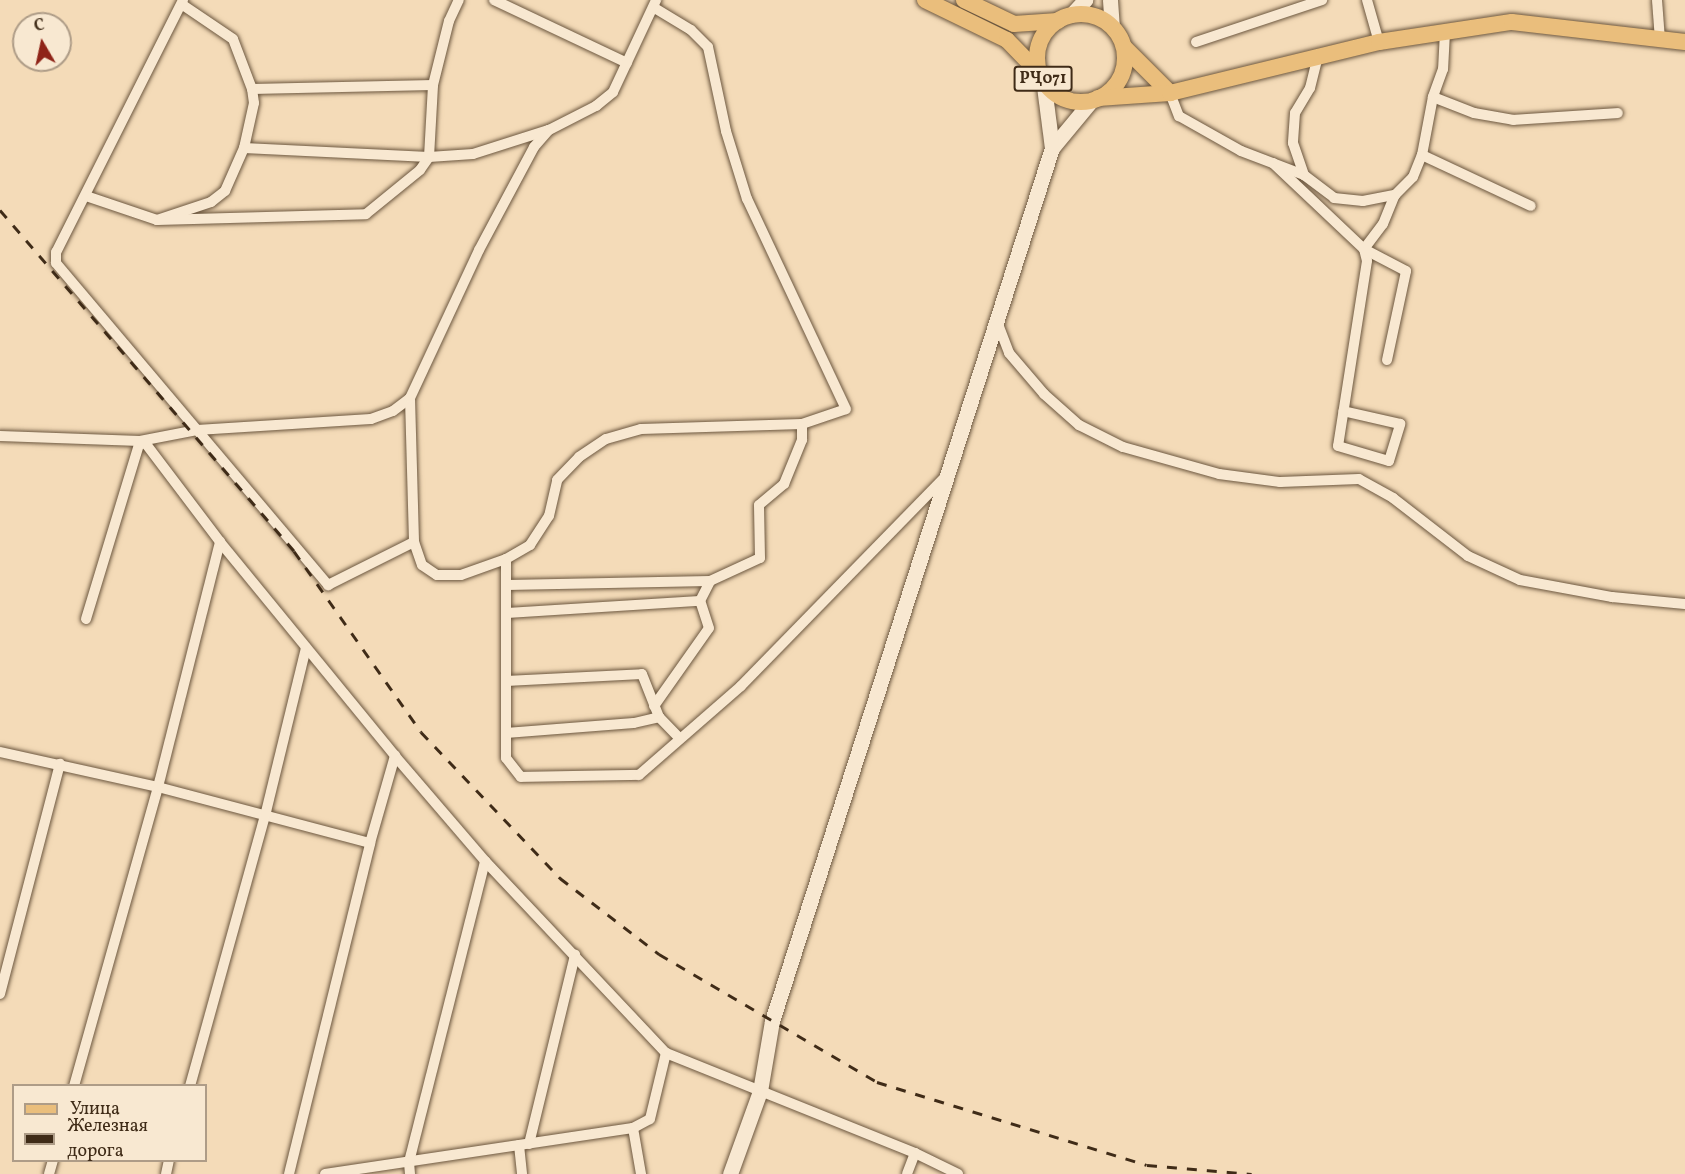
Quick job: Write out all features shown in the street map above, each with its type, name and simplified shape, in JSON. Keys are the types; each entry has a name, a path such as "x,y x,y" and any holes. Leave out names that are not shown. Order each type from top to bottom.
{"main road":[{"path":"925,0 1007,40 1042,77"},
{"path":"964,0 1014,24 1064,18 1100,18 1112,26 1125,48 1170,93"},
{"name":"РҶ071","path":"1064,18 1045,34 1038,51 1042,77 1063,98 1095,100 1118,83 1125,60 1125,48"},
{"path":"1095,100 1170,93 1379,42 1512,22 1685,42"}],"street":[{"path":"86,196 157,220 366,214 420,170 429,157 433,85 449,21 459,0"},
{"path":"494,0 627,63"},
{"path":"1064,18 1085,0"},
{"path":"1110,0 1112,26"},
{"path":"1196,42 1322,0"},
{"path":"1367,0 1379,42"},
{"path":"1657,0 1660,40"},
{"path":"157,220 211,202 225,191 244,148 254,103 252,89 233,39 183,2 56,252 56,263 328,585 414,542"},
{"path":"244,148 429,157 473,154 549,130 597,106 614,92 654,3 691,30 708,47 726,131 747,199 846,409 802,424 641,429 606,439 579,457 557,480 549,516 530,545 506,559 461,575 437,575 422,565 414,542 410,398 479,250 534,147 549,130"},
{"path":"1364,249 1383,224 1395,195 1413,177 1422,156 1433,97 1443,69 1445,32"},
{"path":"1304,175 1293,143 1295,113 1310,88 1318,56"},
{"path":"1042,77 1052,148"},
{"path":"252,89 433,85"},
{"path":"1170,93 1179,116 1241,151 1304,175 1334,198 1363,201 1395,195"},
{"path":"1433,97 1474,113 1513,120 1618,113"},
{"path":"730,1174 760,1091 772,1021 998,324 1052,148 1095,100"},
{"path":"1422,156 1531,206"},
{"path":"1273,163 1364,249 1406,271 1387,360"},
{"path":"1343,411 1400,424 1389,460 1338,447 1343,411 1367,261 1364,249"},
{"path":"998,324 1009,353 1044,394 1079,425 1123,447 1219,474 1280,482 1359,478 1393,498 1468,556 1520,580 1612,597 1685,603"},
{"path":"0,436 19,439 140,441 197,430 371,418 393,411 410,398"},
{"path":"507,585 710,581 760,558 759,505 784,484 802,440 802,424"},
{"path":"0,444 19,439"},
{"path":"140,441 306,648 485,861 666,1053 915,1153 958,1174"},
{"path":"86,619 140,441"},
{"path":"506,559 507,758 521,777 639,775 741,686 949,473"},
{"path":"75,1084 158,787 220,542"},
{"path":"654,705 709,628 700,601 710,581"},
{"path":"507,613 700,601"},
{"path":"191,1084 265,816 306,648"},
{"path":"506,681 642,674 659,717 680,739"},
{"path":"506,733 634,723 659,717"},
{"path":"0,752 158,787 369,843"},
{"path":"289,1174 369,843 395,756"},
{"path":"0,994 60,764"},
{"path":"410,1174 409,1162 485,861"},
{"path":"522,1174 524,1144 575,956"},
{"path":"325,1174 633,1128 650,1119 666,1053"},
{"path":"633,1128 641,1174"},
{"path":"907,1174 915,1153"}],"railway":[{"path":"0,210 294,551 421,732 560,878 659,954 877,1082 1147,1165 1252,1174"}]}
